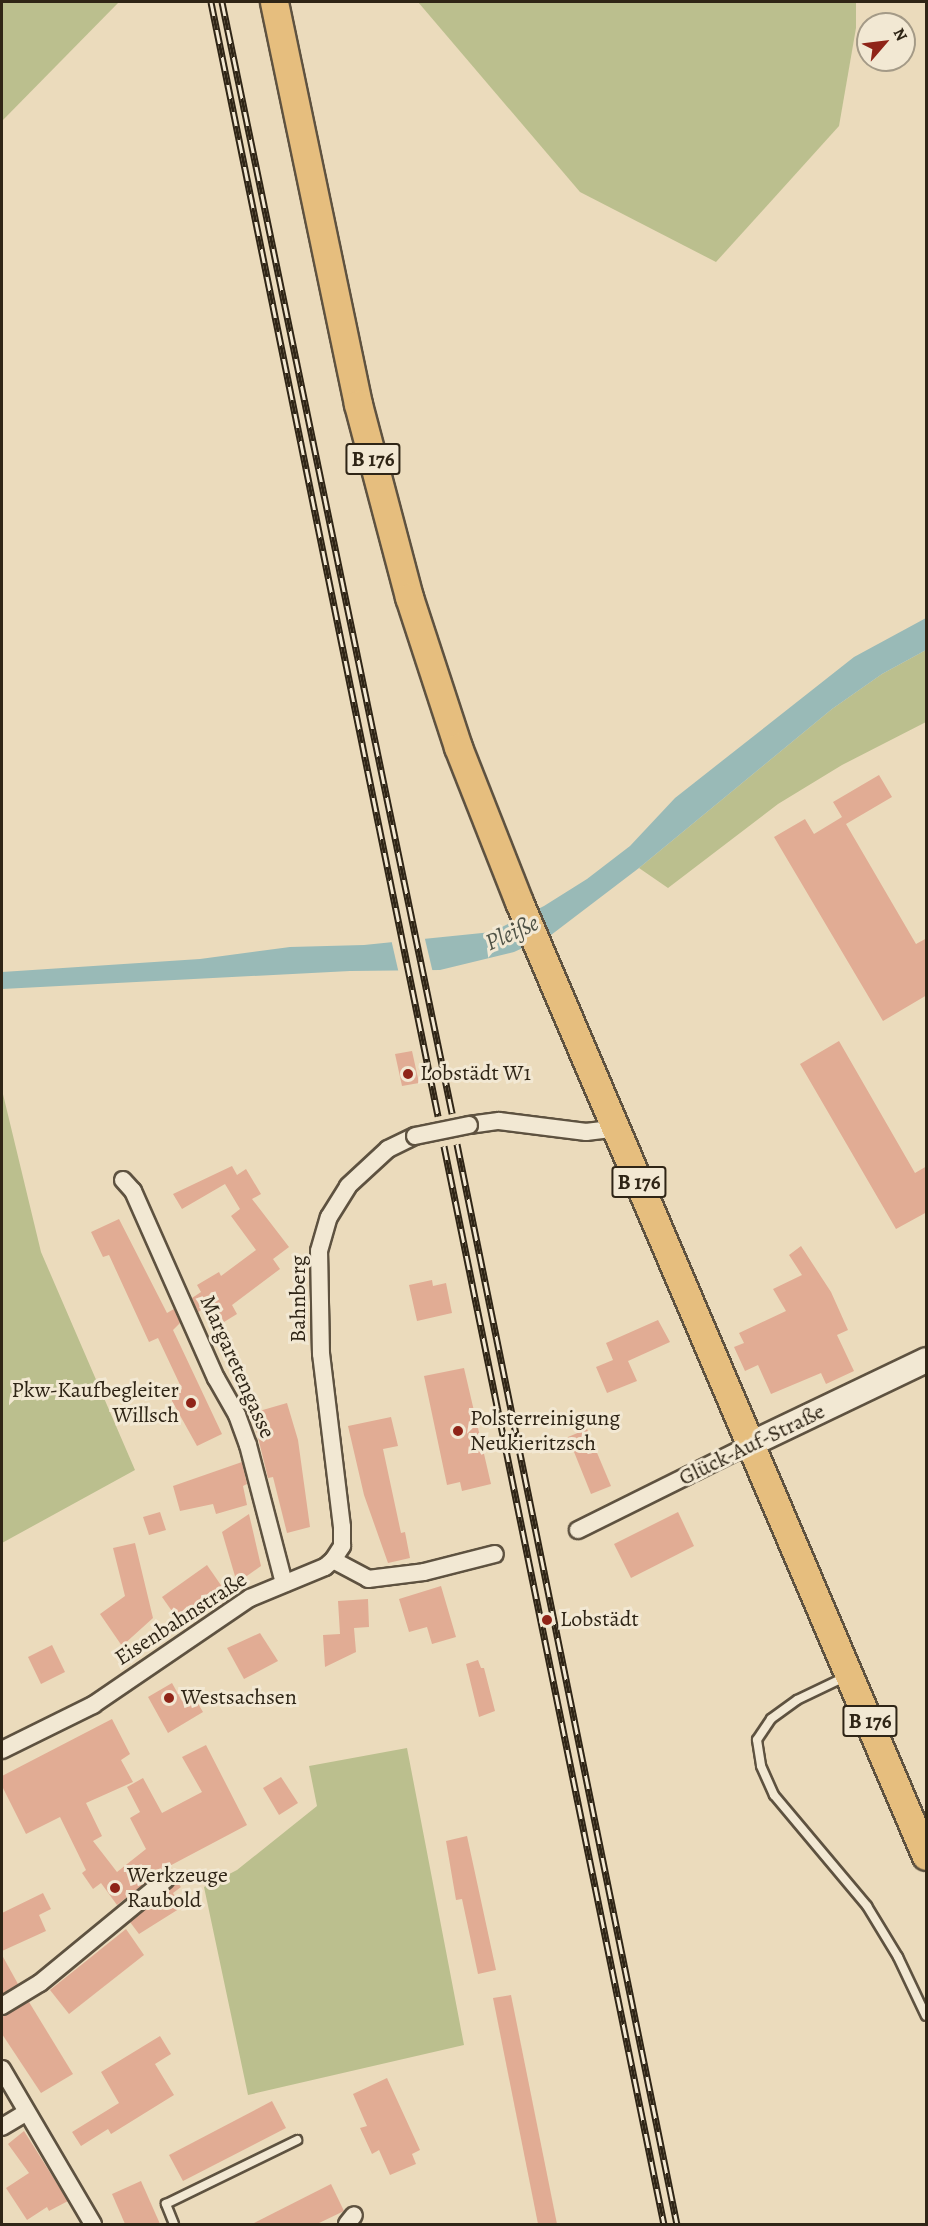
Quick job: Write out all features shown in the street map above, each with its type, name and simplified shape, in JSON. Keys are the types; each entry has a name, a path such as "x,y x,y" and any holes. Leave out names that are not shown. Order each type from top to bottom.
{"main road":[{"name":"B 176","path":"274,2 358,404 410,597 459,747 519,902 927,1856"},
{"name":"Glück-Auf-Straße","path":"751,1444 927,1360"}],"street":[{"name":"Bahnberg","path":"333,1560 342,1546 342,1527 321,1354 319,1251 329,1217 348,1186 388,1149 415,1136 470,1125 524,1122 586,1132 617,1128"},
{"name":"Margaretengasse","path":"123,1180 133,1191 237,1415 251,1455 284,1582"},
{"name":"Glück-Auf-Straße","path":"578,1530 751,1444"},
{"path":"333,1560 368,1579 424,1572 495,1554"},
{"name":"Eisenbahnstraße","path":"2,1750 93,1705 208,1624 284,1582 325,1567 333,1560"},
{"path":"2,2006 40,1983 166,1879"},
{"path":"2,2069 25,2113 93,2224"},
{"path":"2,2127 25,2113"}],"lane":[{"path":"850,1675 797,1700 771,1719 757,1740 761,1766 774,1795 867,1906 898,1957 927,2016"},
{"path":"174,2224 166,2204 297,2140"}],"green space":[{"path":"2,2 119,2 2,121"},
{"path":"418,2 856,2 856,28 839,126 716,262 580,192"},
{"path":"926,650 926,722 842,765 778,804 668,888 639,868 832,709 882,674"},
{"path":"2,1090 41,1252 135,1470 2,1543"},
{"path":"407,1748 464,2045 248,2095 204,1887 237,1870 317,1806 309,1766"}],"water":[{"name":"Pleiße","path":"926,618 926,650 882,674 832,709 639,868 551,935 514,952 440,970 350,971 2,989 2,972 200,959 290,947 364,945 492,932 544,906 587,879 630,846 675,798 854,657"}],"pier":[{"path":"424,935 433,973 399,974 391,939"}],"building":[{"path":"879,775 892,797 846,824 916,944 927,938 927,995 883,1021 774,837 805,819 814,834 842,817 833,802"},
{"path":"839,1041 915,1173 927,1166 927,1212 896,1229 800,1064"},
{"name":"Lobstädt W1","path":"412,1051 419,1083 402,1086 395,1054"},
{"path":"232,1166 237,1175 246,1169 261,1194 252,1199 289,1247 273,1259 280,1269 232,1305 237,1314 224,1322 213,1303 198,1312 192,1298 201,1292 197,1285 219,1272 221,1276 256,1250 231,1216 240,1209 225,1184 182,1209 173,1194"},
{"path":"119,1219 167,1313 174,1309 180,1323 173,1330 222,1434 197,1446 172,1401 172,1394 182,1389 158,1338 149,1342 109,1255 103,1257 91,1232"},
{"path":"801,1246 831,1292 848,1330 837,1335 854,1371 826,1384 821,1373 771,1394 758,1365 745,1371 734,1347 744,1343 739,1333 786,1311 773,1289 802,1275 789,1255"},
{"path":"432,1280 433,1286 446,1283 452,1313 417,1321 409,1285"},
{"path":"658,1320 670,1342 628,1361 637,1381 607,1393 596,1367 613,1360 606,1343"},
{"path":"464,1368 491,1484 462,1491 460,1482 447,1485 424,1376"},
{"path":"287,1403 298,1440 310,1527 287,1533 273,1477 268,1478 252,1413"},
{"path":"391,1417 398,1446 383,1449 401,1533 405,1532 410,1558 388,1563 364,1495 348,1426"},
{"path":"587,1429 611,1486 591,1494 568,1437"},
{"path":"242,1462 247,1484 243,1486 247,1505 216,1514 213,1504 180,1511 173,1486"},
{"path":"160,1512 166,1530 149,1535 143,1517"},
{"path":"678,1512 694,1546 631,1578 614,1544"},
{"path":"249,1514 261,1566 237,1583 222,1532"},
{"path":"135,1543 153,1618 122,1646 100,1614 125,1596 113,1548"},
{"path":"207,1565 225,1591 181,1624 162,1597"},
{"path":"441,1586 456,1637 432,1644 427,1627 409,1632 399,1599"},
{"path":"368,1599 369,1627 354,1628 356,1652 325,1667 323,1635 340,1634 338,1601"},
{"path":"260,1633 278,1661 244,1679 227,1648"},
{"path":"52,1645 65,1672 41,1684 28,1657"},
{"path":"478,1660 481,1668 484,1668 495,1711 479,1717 466,1664"},
{"path":"172,1683 182,1701 193,1695 203,1712 168,1733 148,1697"},
{"path":"112,1719 130,1754 121,1760 133,1782 86,1803 102,1836 93,1841 117,1872 146,1849 130,1818 140,1812 127,1787 143,1778 162,1813 202,1792 182,1757 206,1745 247,1825 160,1871 117,1905 101,1883 93,1889 82,1873 86,1870 60,1817 26,1834 2,1786 2,1776"},
{"path":"281,1777 298,1803 279,1815 263,1788"},
{"path":"467,1836 496,1970 478,1974 462,1899 456,1900 446,1841"},
{"path":"176,1881 181,1887 173,1893 182,1907 139,1934 130,1922"},
{"path":"43,1893 51,1909 39,1915 46,1931 2,1951 2,1913"},
{"path":"126,1929 144,1955 69,2014 50,1990"},
{"path":"2,1955 18,1984 2,1994"},
{"path":"511,1995 557,2224 538,2224 493,1998"},
{"path":"29,2002 73,2074 41,2093 2,2034 2,2016"},
{"path":"160,2036 171,2054 155,2064 174,2095 111,2134 108,2129 81,2146 72,2132 119,2103 101,2072"},
{"path":"387,2078 420,2150 412,2154 416,2164 390,2175 379,2150 372,2154 360,2128 367,2126 353,2094"},
{"path":"272,2101 286,2128 183,2181 169,2155"},
{"path":"24,2131 68,2201 49,2211 47,2207 27,2220 6,2188 29,2173 8,2144"},
{"path":"141,2181 160,2224 125,2224 112,2194"},
{"path":"331,2184 344,2211 317,2224 252,2224"}],"railway":[{"path":"211,2 438,1116"},
{"path":"222,2 452,1113"},
{"path":"457,1144 677,2224"},
{"path":"444,1146 664,2224"}],"place":[{"name":"Lobstädt W1","path":"408,1074"},
{"name":"Pkw-Kaufbegleiter Willsch","path":"191,1403"},
{"name":"Polsterreinigung Neukieritzsch","path":"458,1431"},
{"name":"Lobstädt","path":"547,1620"},
{"name":"Westsachsen","path":"169,1698"},
{"name":"Werkzeuge Raubold","path":"115,1888"}]}
